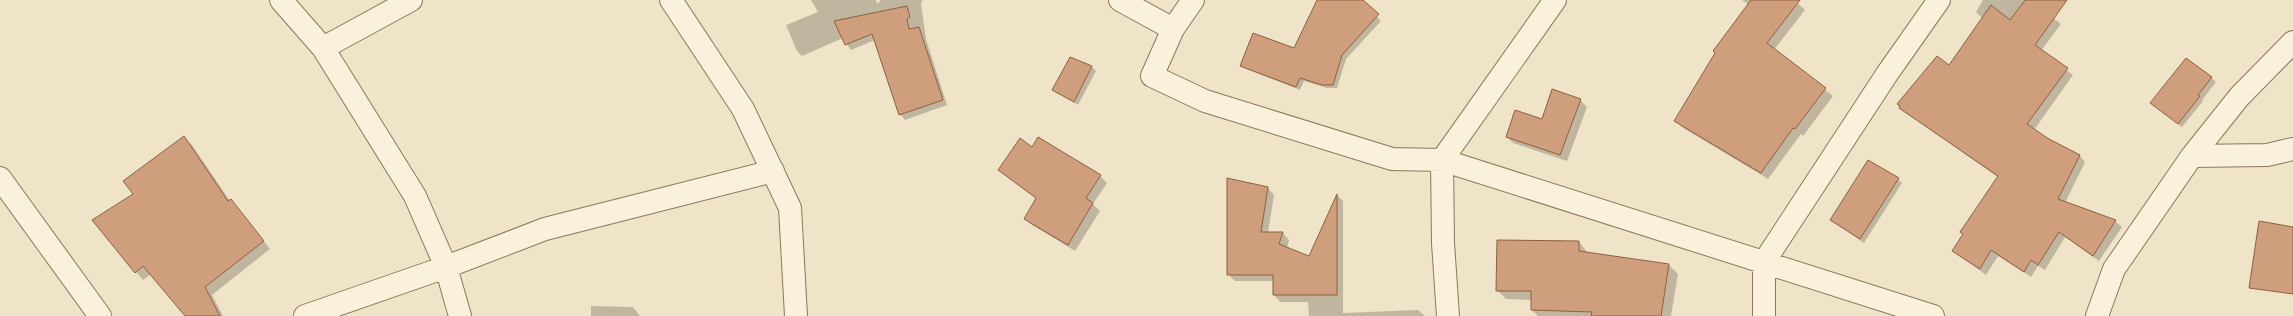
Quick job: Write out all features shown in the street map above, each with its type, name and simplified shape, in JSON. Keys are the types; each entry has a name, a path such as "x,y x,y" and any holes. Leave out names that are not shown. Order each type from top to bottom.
{"street":[{"path":"281,0 323,48 415,196 446,267 460,316"},
{"path":"323,48 411,0"},
{"path":"671,0 743,110 790,208 796,316"},
{"path":"1120,0 1173,29"},
{"path":"1193,0 1173,29 1152,76 1205,101 1392,158 1442,160 1933,316"},
{"path":"1448,316 1442,160 1555,0"},
{"path":"1764,316 1764,262 1887,74 1939,0"},
{"path":"2097,316 2114,269 2192,156 2238,97 2293,42"},
{"path":"2192,156 2267,155 2293,149"},
{"path":"305,316 446,267 545,229 773,171"},
{"path":"0,178 100,316"}],"building":[{"path":"1317,0 1363,0 1379,14 1342,55 1333,85 1322,85 1300,78 1296,87 1240,66 1253,33 1294,48"},
{"path":"1751,0 1800,0 1767,43 1826,88 1795,129 1793,128 1761,173 1674,121 1715,53 1713,51"},
{"path":"2025,0 2067,0 2035,45 2068,68 2027,124 2049,139 2080,155 2058,199 2116,220 2093,256 2059,232 2038,265 2031,260 2024,272 1991,250 1980,269 1952,251 1963,234 1960,232 1998,176 1899,108 1900,106 1897,104 1937,56 1949,65 1991,5 2010,20"},
{"path":"907,6 910,17 907,19 909,29 919,27 943,100 899,115 872,34 845,45 834,21"},
{"path":"1070,57 1092,66 1074,102 1052,90"},
{"path":"2186,58 2212,77 2198,95 2200,96 2178,124 2150,103"},
{"path":"1552,89 1581,99 1560,155 1506,137 1515,110 1542,119"},
{"path":"184,136 228,201 231,199 264,241 205,287 220,316 185,316 143,266 135,273 92,220 133,194 123,181"},
{"path":"1038,137 1101,175 1086,198 1093,203 1068,245 1024,219 1036,198 998,170 1020,138 1032,147"},
{"path":"1868,160 1899,178 1860,239 1830,220"},
{"path":"1227,178 1268,187 1261,232 1283,232 1279,244 1309,256 1337,194 1337,295 1273,295 1273,275 1227,275"},
{"path":"2259,221 2293,227 2293,294 2249,288"},
{"path":"1497,240 1579,241 1579,251 1669,264 1661,316 1591,316 1592,312 1531,310 1531,291 1496,291"}]}
